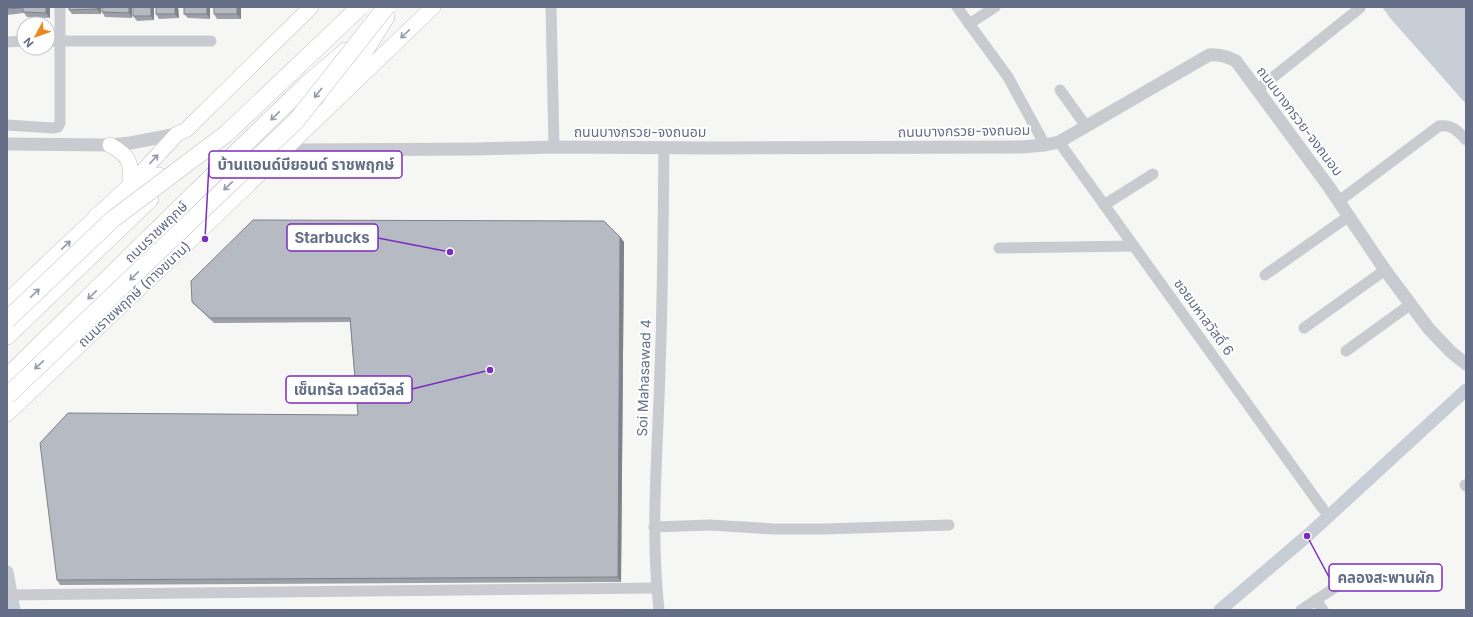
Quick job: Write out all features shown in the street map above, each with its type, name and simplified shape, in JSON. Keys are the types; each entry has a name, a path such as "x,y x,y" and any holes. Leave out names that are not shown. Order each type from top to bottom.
{"main road":[{"path":"7,301 130,185 177,134 186,130 311,7"},
{"name":"ถนนราชพฤกษ์","path":"7,336 348,7"},
{"path":"7,320 113,219 226,134 360,7"},
{"name":"ถนนราชพฤกษ์ (ทางขนาน)","path":"7,414 433,7"},
{"path":"332,103 389,10"},
{"path":"7,396 296,121 389,10"},
{"name":"ถนนราชพฤกษ์","path":"7,377 306,86 389,10"},
{"path":"110,145 119,150 129,162 132,169 130,185"},
{"path":"97,216 203,147"}],"street":[{"path":"7,125 53,128 58,127 60,123 60,7"},
{"path":"551,7 554,147"},
{"path":"957,7 1008,77 1045,145"},
{"path":"969,24 995,7"},
{"path":"1257,90 1360,8"},
{"path":"56,41 211,41"},
{"name":"ถนนบางกรวย-จงถนอม","path":"286,148 437,149 554,147 1022,147 1045,145 1059,142 1209,55 1223,56 1236,61 1339,201 1385,270 1429,329 1463,362"},
{"path":"1060,90 1086,126"},
{"path":"1339,201 1439,126 1447,125 1455,129 1466,140"},
{"path":"7,144 110,145 130,143 177,134"},
{"name":"ซอยมหาสวัสดิ์ 6","path":"1059,142 1323,508"},
{"name":"Soi Mahasawad 4","path":"659,610 656,588 654,527 661,361 664,148"},
{"path":"1104,205 1153,174"},
{"path":"1265,275 1349,216"},
{"path":"999,248 1134,246"},
{"path":"1304,328 1385,270"},
{"path":"1346,351 1411,304"},
{"path":"654,527 710,525 774,529 824,529 948,525"},
{"path":"1301,610 1319,605 1362,570"},
{"path":"7,595 656,588"}],"shaded area":[{"path":"1382,7 1466,7 1466,104 1391,19"}],"building":[{"path":"7,7 21,7 21,8 7,9"},
{"path":"23,7 46,7 46,13 23,12"},
{"path":"69,7 97,7 97,9 69,10"},
{"path":"102,7 129,7 129,13 102,12"},
{"path":"133,7 151,7 151,16 133,16"},
{"path":"156,7 175,7 175,14 156,14"},
{"path":"184,7 207,7 207,14 184,14"},
{"path":"214,7 237,7 237,14 214,14"},
{"path":"253,220 604,221 620,237 618,577 57,580 40,443 68,413 358,415 350,318 210,318 192,302 191,281"}],"waterway":[{"path":"1220,610 1307,536 1466,390"},
{"path":"7,572 14,610"}],"place":[{"name":"บ้านแอนด์บียอนด์ ราชพฤกษ์","path":"205,239"},
{"name":"Starbucks","path":"450,252"},
{"name":"เซ็นทรัล เวสต์วิลล์","path":"490,370"},
{"name":"คลองสะพานผัก","path":"1307,536"}]}
